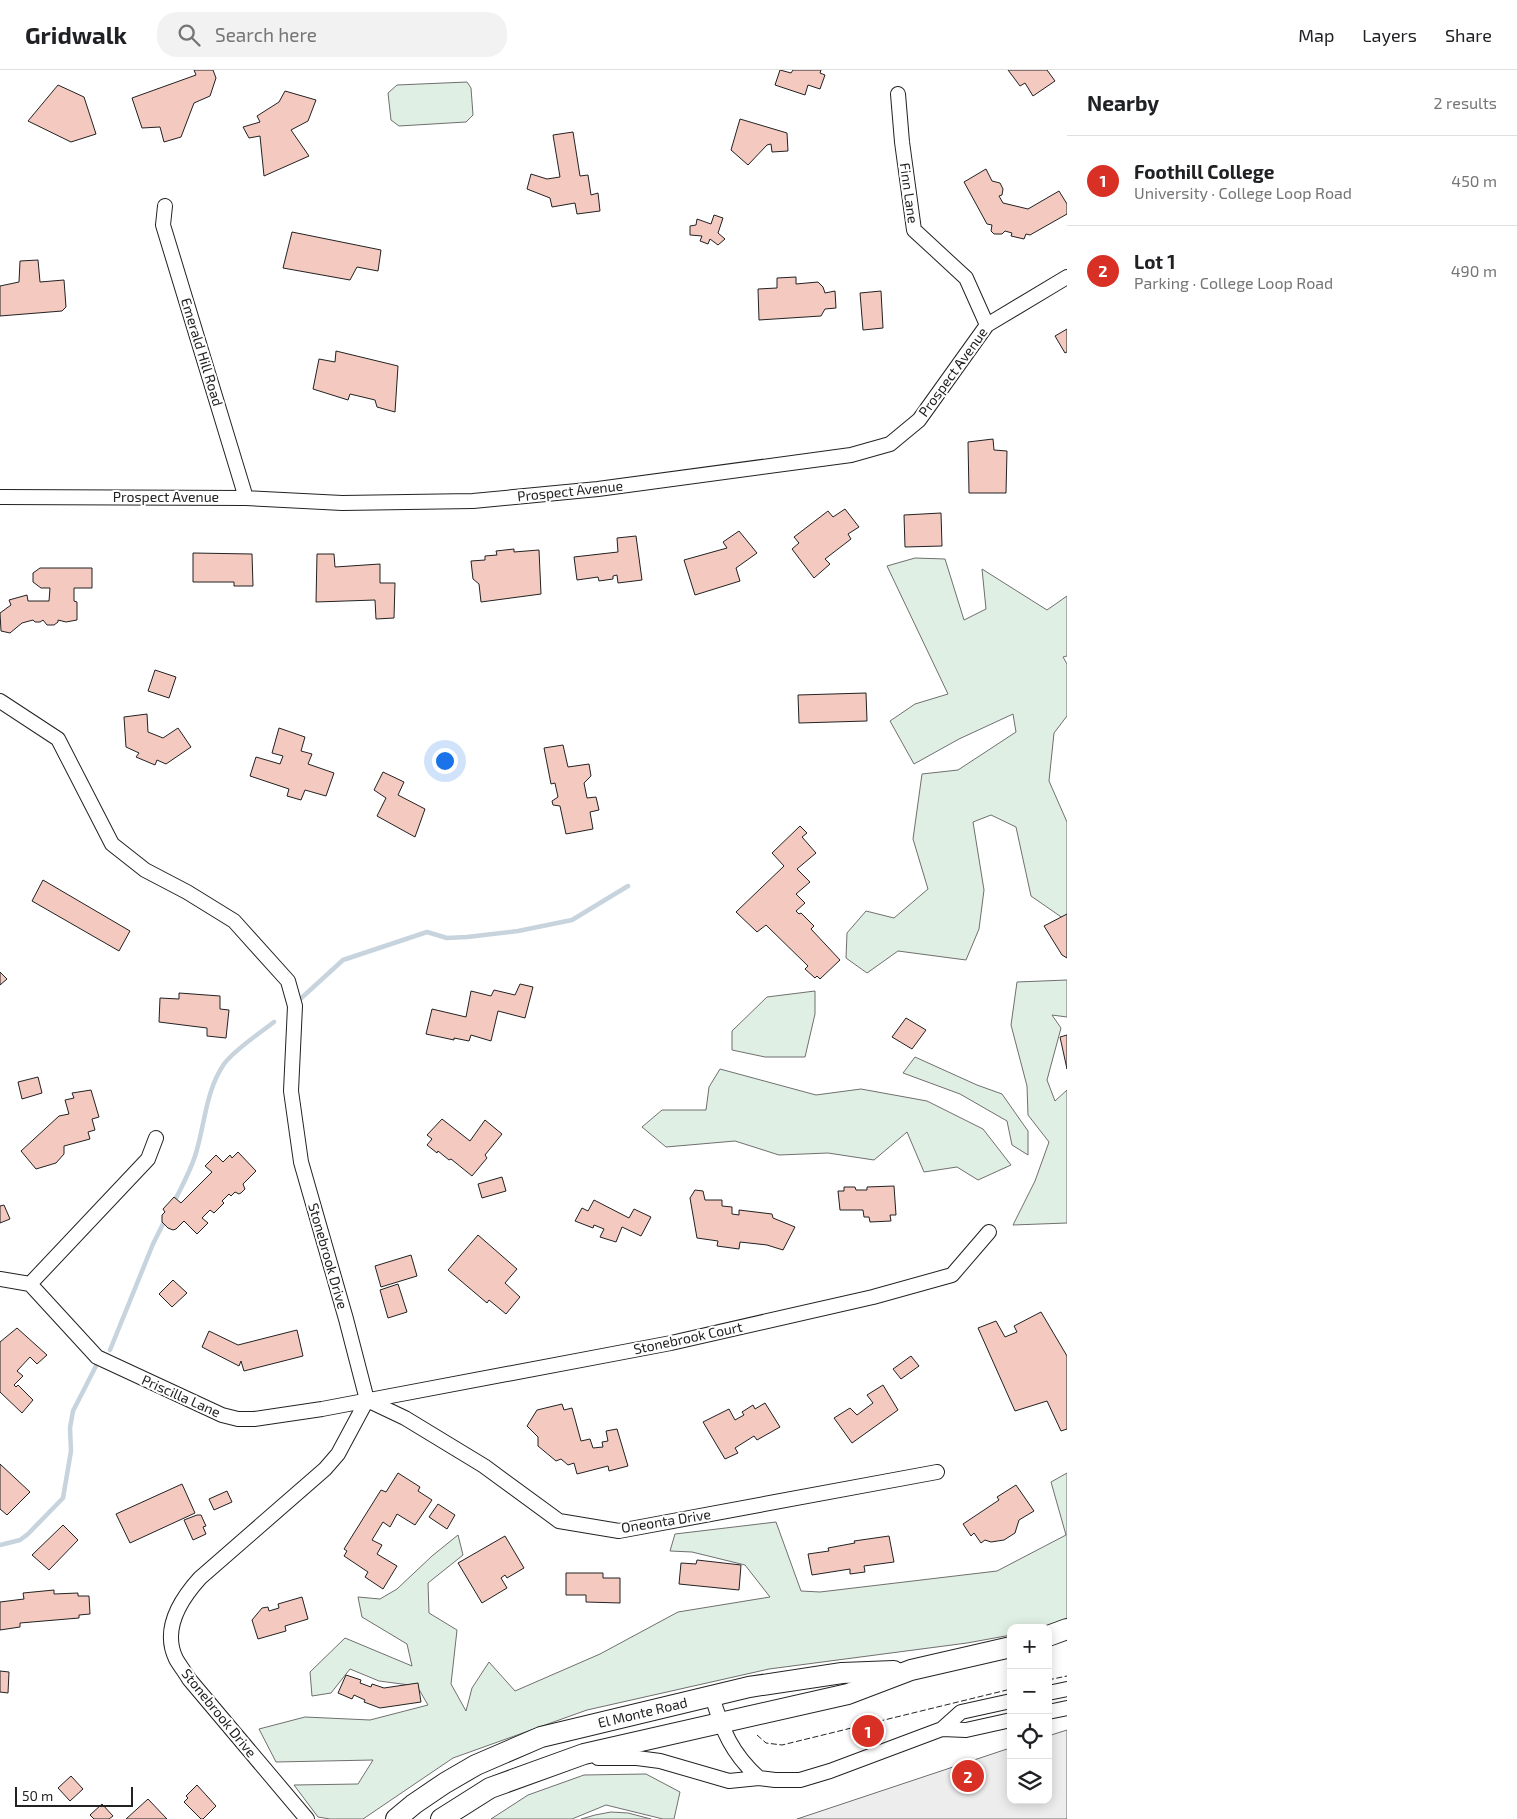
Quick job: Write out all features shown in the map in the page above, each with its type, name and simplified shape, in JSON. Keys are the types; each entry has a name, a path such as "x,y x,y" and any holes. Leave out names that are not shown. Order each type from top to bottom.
{"street":[{"name":"Finn Lane","path":"898,94 902,142 914,230 966,278 987,325"},
{"name":"Emerald Hill Road","path":"165,206 163,225 246,498"},
{"name":"Prospect Avenue","path":"0,497 246,498 342,503 472,501 598,489 851,455 890,444 919,420 987,325 1067,277"},
{"name":"Stonebrook Drive","path":"0,701 58,739 112,844 145,870 187,892 234,921 288,981 295,1006 291,1091 300,1162 348,1327 366,1400 338,1454 325,1469 200,1578 178,1609 171,1633 176,1659 189,1679 307,1819"},
{"path":"0,1279 30,1284 148,1159 156,1138"},
{"name":"Stonebrook Court","path":"366,1400 671,1343 873,1297 952,1275 989,1232"},
{"name":"Priscilla Lane","path":"30,1284 97,1357 222,1415 238,1420 254,1420 366,1400"},
{"name":"Oneonta Drive","path":"366,1400 405,1418 484,1466 559,1521 619,1531 937,1472"},
{"path":"1052,1634 1067,1628"},
{"name":"El Monte Road","path":"441,1819 490,1788 584,1754 848,1694 911,1670 1007,1649"},
{"name":"El Monte Road","path":"396,1819 437,1788 476,1765 541,1737 749,1687 842,1673 911,1670"},
{"path":"1052,1692 1067,1689"},
{"path":"712,1696 720,1724 737,1753 759,1778"},
{"path":"536,1770 570,1761 615,1757 660,1761 729,1781 759,1778 800,1780 830,1771 942,1728 961,1712 1007,1703"},
{"path":"1052,1711 1067,1708"},
{"path":"942,1728 966,1730 1007,1721"}],"green space":[{"path":"467,82 471,88 473,115 466,122 399,126 391,120 388,93 397,85"},
{"path":"915,558 945,559 964,620 986,609 982,569 1047,610 1067,596 1067,656 1063,657 1067,664 1067,716 1054,733 1049,781 1067,822 1067,921 1031,896 1016,827 991,815 973,822 984,890 979,929 966,960 898,951 867,973 846,958 847,933 866,911 894,918 928,889 913,839 922,774 958,770 1016,732 1013,714 959,739 914,764 890,721 915,704 948,694 887,566"},
{"path":"1067,980 1067,1017 1052,1015 1061,1028 1047,1080 1055,1101 1067,1090 1067,1223 1013,1225 1035,1181 1049,1142 1028,1115 1027,1086 1011,1025 1017,982"},
{"path":"815,991 815,1014 805,1057 765,1057 732,1050 732,1031 767,997"},
{"path":"915,1057 977,1085 1002,1094 1028,1131 1028,1155 1012,1145 1007,1121 960,1094 903,1073"},
{"path":"720,1069 816,1095 861,1089 927,1101 983,1129 1011,1165 978,1180 957,1167 924,1172 907,1132 874,1160 828,1153 779,1155 735,1141 666,1147 642,1127 662,1110 706,1110 709,1087"},
{"path":"1067,1473 1067,1620 1052,1626 1052,1624 1007,1624 1007,1636 967,1643 769,1669 587,1710 453,1758 363,1819 318,1817 294,1785 358,1784 373,1760 276,1762 259,1729 305,1717 370,1720 428,1705 417,1686 379,1681 350,1669 331,1693 312,1696 310,1672 345,1638 412,1666 407,1644 362,1617 358,1597 380,1599 397,1589 432,1556 458,1535 463,1555 428,1583 429,1613 457,1630 451,1684 466,1711 472,1688 489,1662 515,1691 600,1654 678,1612 770,1597 745,1565 692,1552 670,1551 675,1534 776,1522 801,1591 820,1592 997,1571 1066,1535 1051,1482"},
{"path":"646,1774 680,1792 674,1819 663,1819 606,1805 572,1819 491,1819 528,1795 584,1775"},
{"path":"611,1812 628,1813 651,1819 581,1819"}],"shaded area":[{"path":"1067,1730 1067,1819 797,1819 1007,1749 1007,1804 1052,1804 1052,1735"}],"building":[{"path":"194,70 213,70 216,78 210,96 194,103 181,137 164,142 160,127 142,128 132,98 196,75"},
{"path":"780,70 791,73 793,70 821,70 820,73 825,75 820,89 808,85 805,95 775,85"},
{"path":"1008,70 1047,70 1055,81 1033,96 1025,83 1020,86"},
{"path":"58,85 84,97 96,134 71,142 28,121"},
{"path":"285,91 316,100 308,121 291,130 309,156 264,176 260,136 249,138 243,127 260,122 257,116 279,102"},
{"path":"740,119 787,133 788,151 772,152 771,144 767,145 748,165 731,150"},
{"path":"573,132 580,176 588,175 591,195 598,193 600,211 577,214 575,203 552,207 550,198 527,189 531,174 547,179 560,177 553,135"},
{"path":"986,169 992,181 1000,183 1003,189 1002,195 999,196 1003,203 1028,209 1059,191 1067,204 1067,214 1030,235 1026,234 1024,239 1011,236 1012,233 1005,231 1002,234 994,234 991,231 992,225 987,224 964,182"},
{"path":"714,215 723,218 718,233 725,239 718,245 710,239 708,244 700,241 702,236 690,235 690,226 696,225 697,219 711,224"},
{"path":"292,232 381,250 378,271 357,267 350,280 283,268"},
{"path":"38,260 40,282 64,280 66,307 62,311 0,316 0,286 19,282 20,261"},
{"path":"796,277 796,284 818,282 823,287 825,293 835,291 836,308 825,309 821,316 759,320 758,289 777,288 777,278"},
{"path":"881,291 883,328 863,330 860,293"},
{"path":"1067,329 1067,352 1065,353 1055,336"},
{"path":"336,351 398,366 395,412 377,407 375,400 350,394 348,400 313,389 319,359 335,362"},
{"path":"993,439 994,450 1007,451 1006,493 969,493 968,442"},
{"path":"845,509 859,527 848,534 851,539 825,559 830,564 814,578 792,549 799,543 794,537 828,511 833,517"},
{"path":"941,513 942,546 905,547 904,515"},
{"path":"739,531 757,553 736,568 740,581 695,595 684,560 727,548 723,542"},
{"path":"636,536 642,580 618,583 617,575 613,576 613,579 599,581 598,577 577,580 574,557 618,552 617,538"},
{"path":"514,549 514,552 539,550 541,594 481,602 479,584 473,579 471,561 485,560 485,556 497,555 496,551"},
{"path":"193,553 252,554 253,586 234,586 234,582 193,582"},
{"path":"317,554 334,554 335,567 380,564 380,583 395,583 394,618 376,619 375,600 316,602"},
{"path":"40,568 92,568 92,588 74,588 74,601 77,602 77,620 66,622 58,620 54,625 47,625 43,620 35,622 33,620 22,623 10,633 1,631 0,613 11,605 9,600 27,595 28,601 49,601 50,588 41,588 33,582 33,573"},
{"path":"155,670 176,677 169,698 148,691"},
{"path":"866,693 867,721 799,723 798,695"},
{"path":"147,714 148,732 163,738 178,728 191,747 166,764 157,760 155,765 136,757 139,753 126,747 124,717"},
{"path":"279,728 305,737 301,751 312,754 308,764 334,773 326,796 305,790 301,800 287,796 289,789 250,776 256,757 280,764 283,756 272,753"},
{"path":"563,745 568,767 589,764 591,776 584,783 587,798 596,797 599,810 590,812 593,829 566,834 560,806 553,805 552,801 558,797 555,783 551,784 544,748"},
{"path":"383,772 404,782 398,795 425,809 415,837 377,816 386,798 374,790"},
{"path":"800,826 807,833 802,837 816,853 797,869 810,882 796,894 805,903 796,911 799,914 801,913 814,926 811,929 840,960 820,979 817,976 815,978 805,969 808,966 766,925 757,932 736,912 784,866 772,853"},
{"path":"43,880 130,931 119,951 32,901"},
{"path":"1067,914 1067,958 1062,955 1044,926"},
{"path":"0,972 7,979 0,985"},
{"path":"520,984 533,987 525,1018 498,1011 491,1041 471,1035 469,1041 426,1034 432,1009 466,1017 471,991 491,996 494,990 515,995"},
{"path":"179,993 220,996 220,1009 229,1010 226,1038 207,1036 207,1028 159,1022 160,998 179,999"},
{"path":"906,1018 926,1030 912,1049 892,1037"},
{"path":"1067,1035 1067,1069 1060,1037"},
{"path":"38,1077 42,1093 22,1099 18,1082"},
{"path":"91,1090 99,1117 92,1119 95,1130 88,1132 90,1139 64,1146 64,1154 56,1163 36,1169 21,1151 59,1116 69,1114 65,1100 74,1098 72,1093"},
{"path":"442,1119 470,1141 485,1120 502,1134 485,1155 487,1158 472,1176 451,1159 449,1160 438,1151 437,1153 427,1145 432,1139 427,1135"},
{"path":"238,1152 256,1171 243,1184 245,1189 241,1193 235,1192 231,1196 229,1194 222,1201 224,1203 214,1213 210,1210 202,1218 208,1223 197,1234 184,1221 173,1230 162,1222 162,1215 165,1212 163,1209 174,1197 181,1203 212,1172 205,1166 216,1155 223,1162 230,1155 232,1158"},
{"path":"502,1177 506,1191 482,1198 478,1184"},
{"path":"894,1186 896,1215 890,1215 891,1221 870,1222 869,1217 864,1217 863,1210 840,1210 838,1191 844,1191 844,1187 867,1190 867,1187"},
{"path":"695,1190 703,1191 705,1200 722,1200 722,1206 732,1207 732,1214 739,1215 739,1210 772,1214 773,1218 795,1227 783,1250 767,1245 740,1242 739,1249 717,1246 718,1241 697,1238 690,1198"},
{"path":"594,1200 629,1218 634,1209 651,1217 641,1236 622,1227 616,1242 600,1237 604,1229 594,1225 593,1228 575,1221 582,1208 588,1211"},
{"path":"4,1205 10,1219 0,1223 0,1206"},
{"path":"478,1235 517,1269 505,1283 520,1297 506,1314 489,1300 487,1303 448,1270"},
{"path":"411,1255 417,1276 381,1287 375,1266"},
{"path":"173,1280 187,1293 172,1307 159,1294"},
{"path":"398,1284 407,1312 388,1318 380,1290"},
{"path":"1041,1312 1067,1356 1067,1429 1061,1431 1047,1401 1015,1411 978,1328 996,1321 1005,1337 1017,1332 1014,1326"},
{"path":"17,1328 47,1355 37,1364 30,1357 17,1371 23,1376 14,1385 16,1387 18,1385 33,1400 22,1413 0,1392 0,1342"},
{"path":"297,1330 303,1356 244,1371 241,1361 239,1366 202,1347 209,1331 238,1345"},
{"path":"911,1356 919,1366 901,1379 893,1369"},
{"path":"883,1385 898,1410 852,1443 834,1418 850,1408 857,1415 873,1403 867,1395"},
{"path":"765,1403 780,1427 757,1440 754,1436 735,1448 738,1453 725,1459 703,1422 729,1409 735,1420 744,1415 742,1412 753,1405 755,1409"},
{"path":"562,1404 564,1410 572,1408 581,1441 590,1439 593,1448 603,1447 602,1442 608,1441 606,1431 617,1429 628,1466 609,1471 608,1466 577,1474 574,1463 568,1465 561,1459 556,1461 538,1446 538,1437 527,1426 537,1410"},
{"path":"0,1464 30,1492 7,1515 0,1509"},
{"path":"398,1473 420,1487 418,1491 432,1500 415,1525 397,1514 390,1527 383,1522 372,1540 382,1545 377,1554 397,1566 383,1589 365,1577 368,1572 344,1556 347,1551 344,1549 381,1490 386,1492"},
{"path":"182,1484 195,1513 130,1543 116,1514"},
{"path":"1016,1485 1034,1511 1019,1520 1015,1533 1004,1540 991,1542 985,1540 981,1543 974,1533 971,1536 963,1524 999,1500 997,1497"},
{"path":"227,1491 232,1502 214,1510 209,1499"},
{"path":"438,1504 455,1515 447,1529 429,1517"},
{"path":"201,1515 206,1526 203,1527 206,1534 193,1540 184,1520"},
{"path":"63,1525 78,1540 49,1570 32,1555"},
{"path":"505,1536 524,1568 507,1578 505,1575 501,1578 507,1588 482,1603 458,1563"},
{"path":"889,1536 894,1562 864,1566 865,1572 850,1574 850,1569 812,1575 808,1554 829,1551 828,1548 855,1543 854,1541"},
{"path":"697,1560 741,1565 739,1590 679,1584 681,1563 696,1564"},
{"path":"566,1573 603,1573 603,1578 620,1578 620,1603 586,1602 586,1595 566,1595"},
{"path":"54,1590 54,1594 78,1593 78,1596 89,1596 90,1614 79,1615 79,1618 20,1623 20,1627 0,1630 0,1602 24,1599 23,1593"},
{"path":"302,1597 308,1619 285,1626 286,1631 258,1639 252,1620 262,1608 268,1607 269,1611 279,1608 278,1604"},
{"path":"0,1671 9,1672 8,1693 0,1692"},
{"path":"346,1675 361,1680 360,1683 371,1687 372,1684 384,1688 418,1683 421,1702 380,1708 364,1702 365,1700 354,1695 352,1699 338,1693"},
{"path":"71,1776 83,1789 70,1801 58,1788"},
{"path":"197,1785 216,1806 203,1819 184,1802 188,1798 186,1796"},
{"path":"148,1799 167,1819 126,1819"},
{"path":"102,1804 113,1816 109,1819 94,1819 90,1815"}],"waterway":[{"path":"297,1002 343,960 427,932 447,938 467,937 518,931 572,920 628,886"},
{"path":"174,1202 194,1159 213,1085 218,1074 234,1053 274,1022"},
{"path":"110,1350 153,1244 166,1218"},
{"path":"0,1545 20,1540 63,1498 71,1451 70,1428 73,1411 96,1366"}],"fence":[{"path":"1052,1679 1067,1676"},
{"path":"757,1735 766,1743 782,1745 1007,1690"}],"place":[{"name":"Foothill College","path":"868,1731"},
{"name":"Lot 1","path":"968,1776"}]}
